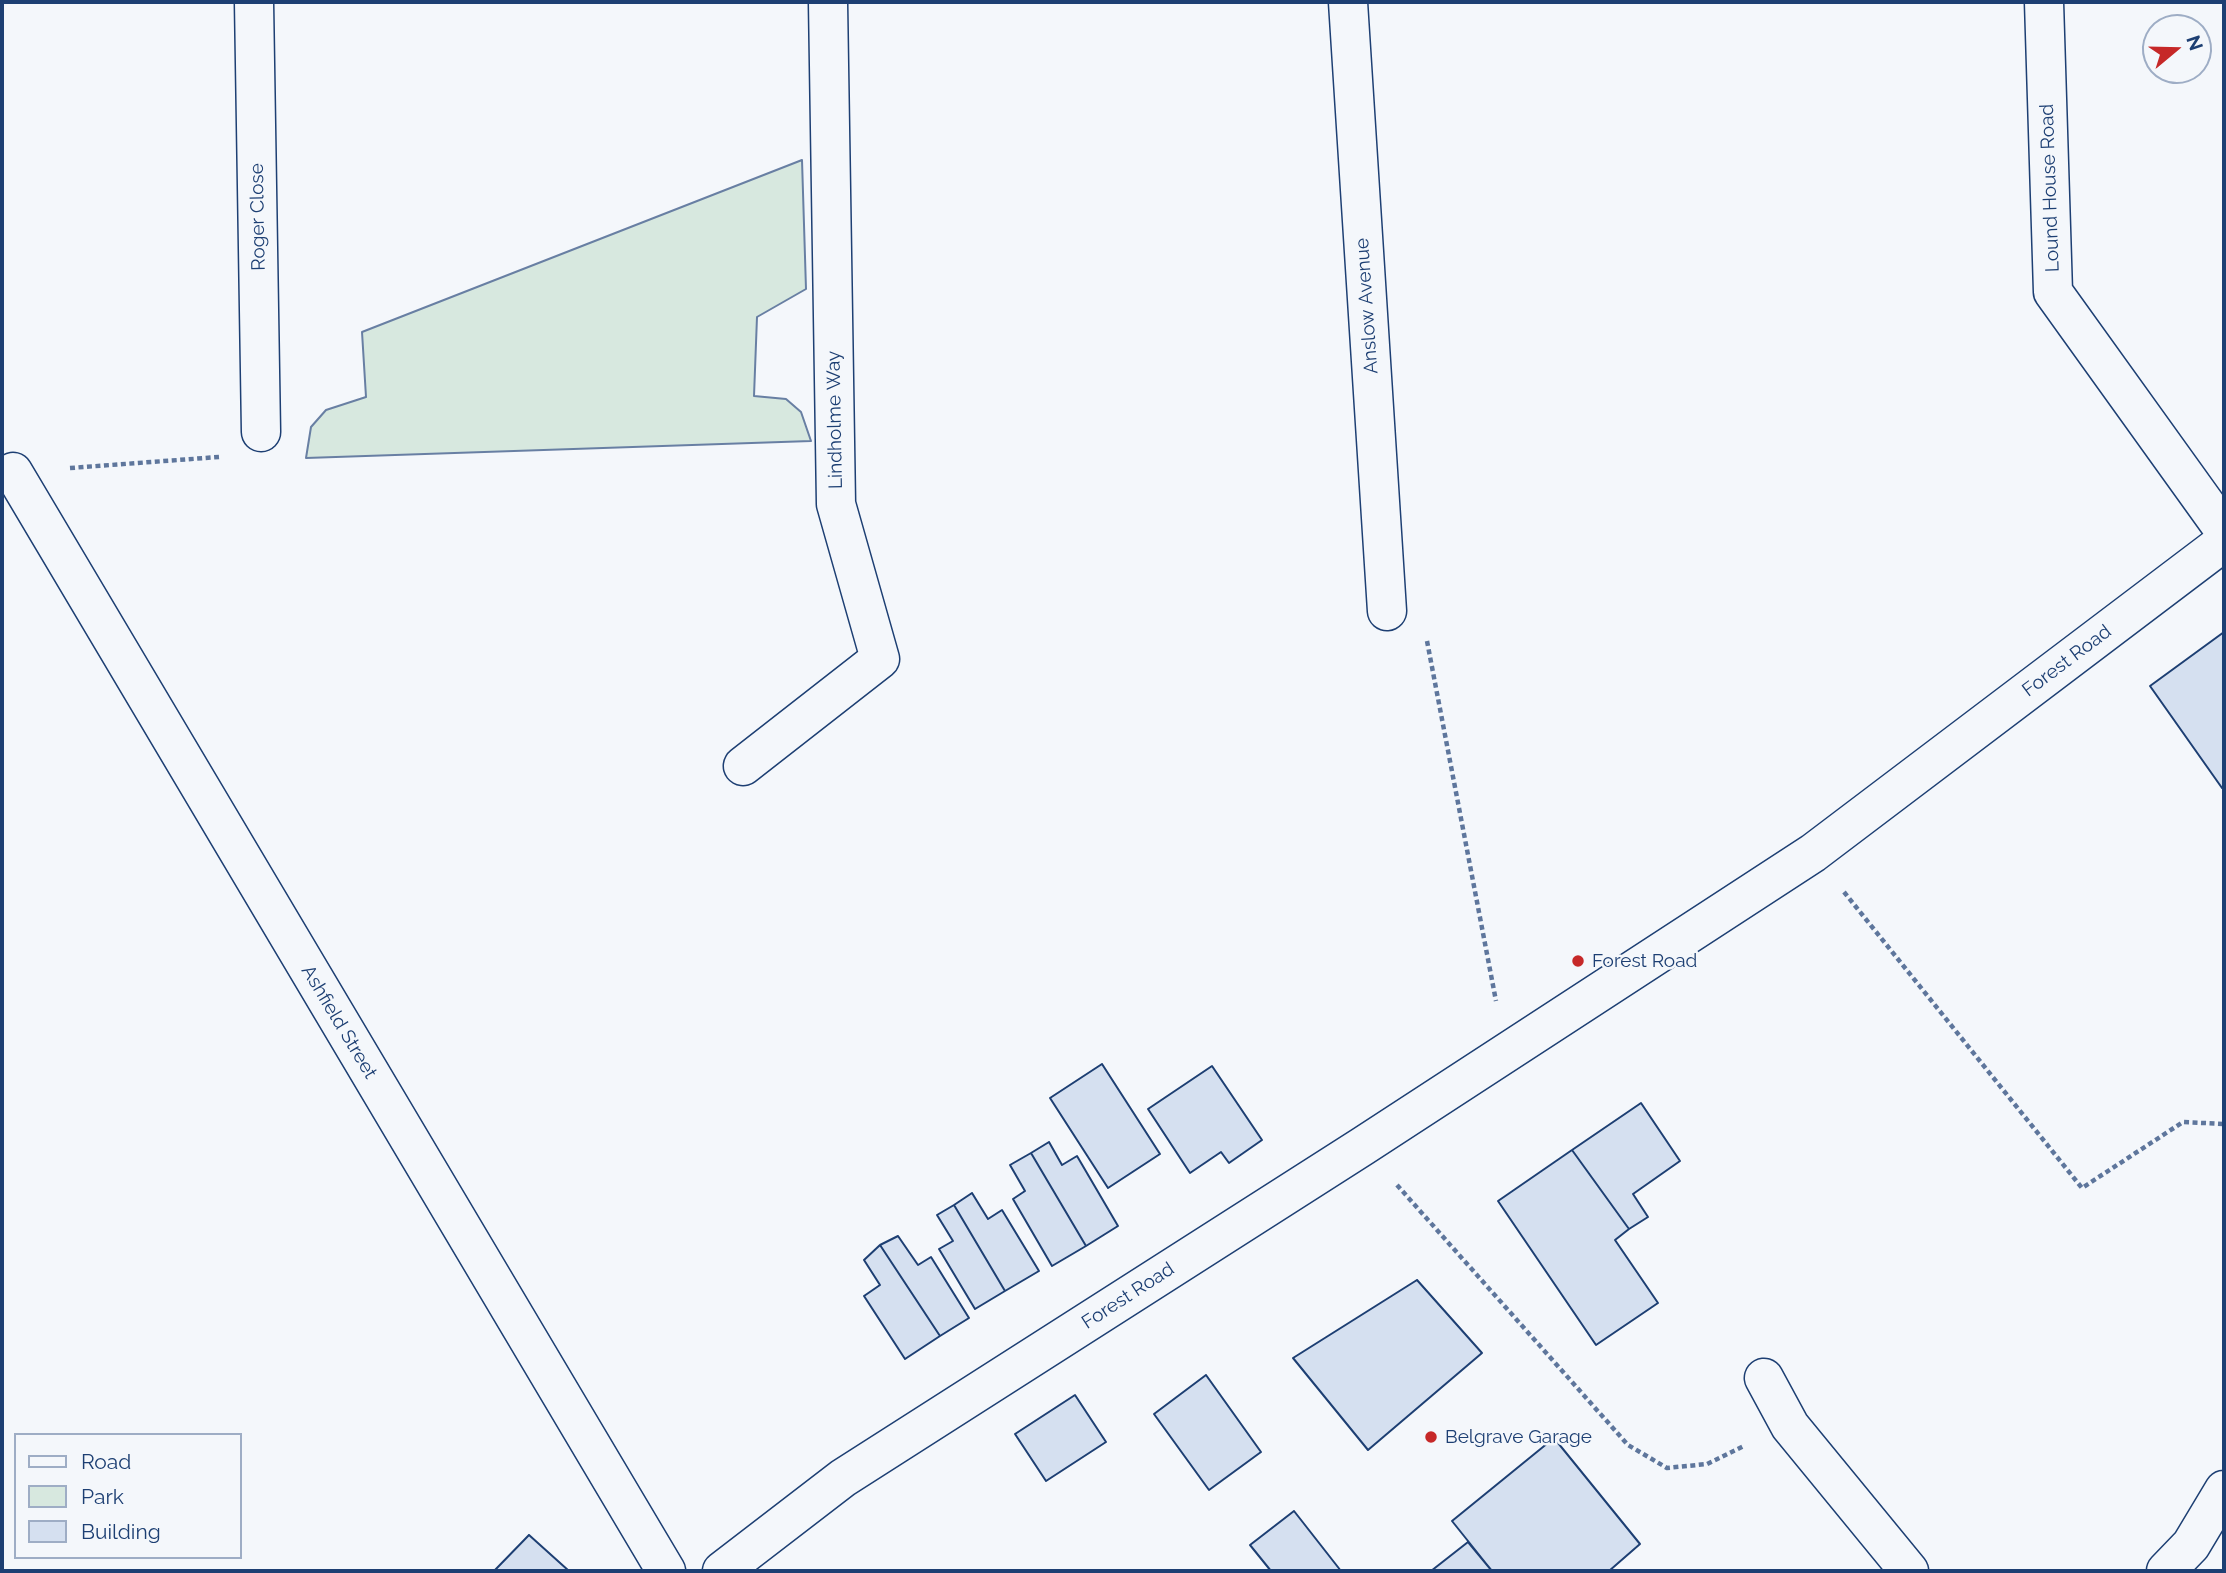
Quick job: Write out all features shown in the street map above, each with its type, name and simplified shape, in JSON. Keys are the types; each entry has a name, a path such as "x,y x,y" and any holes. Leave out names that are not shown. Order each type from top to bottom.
{"street":[{"name":"Roger Close","path":"254,2 261,432"},
{"name":"Lindholme Way","path":"743,766 880,659 836,504 828,2"},
{"name":"Anslow Avenue","path":"1348,2 1387,611"},
{"name":"Lound House Road","path":"2044,2 2053,292 2224,530"},
{"name":"Ashfield Street","path":"13,472 666,1571"},
{"name":"Forest Road","path":"722,1571 843,1478 1363,1146 1813,853 2224,542"},
{"path":"1764,1378 1790,1426 1909,1571"},
{"path":"2166,1571 2191,1545 2224,1490"}],"path":[{"path":"13,472 260,454 261,432"},
{"path":"1387,611 1422,617 1506,1053"},
{"path":"1813,853 2082,1188 2183,1122 2224,1124"},
{"path":"1363,1146 1628,1445 1667,1468 1707,1464 1790,1426"}],"green space":[{"path":"802,160 806,289 757,317 754,396 786,399 801,412 811,441 306,458 311,427 326,410 366,397 362,332"}],"building":[{"path":"2224,632 2224,786 2222,788 2150,686"},
{"path":"1102,1064 1160,1154 1108,1188 1050,1098"},
{"path":"1212,1066 1262,1140 1229,1163 1221,1152 1190,1173 1148,1109"},
{"path":"1641,1103 1680,1161 1633,1194 1648,1217 1629,1229 1572,1150"},
{"path":"1049,1142 1062,1165 1077,1156 1118,1226 1086,1246 1031,1153"},
{"path":"1572,1150 1629,1229 1615,1240 1658,1303 1596,1345 1498,1201"},
{"path":"1031,1153 1086,1246 1052,1266 1013,1199 1025,1191 1010,1165"},
{"path":"972,1193 988,1219 1002,1210 1039,1271 1005,1291 954,1205"},
{"path":"954,1205 1005,1291 975,1309 939,1249 953,1241 937,1215"},
{"path":"898,1236 918,1265 931,1257 969,1318 940,1336 880,1245"},
{"path":"880,1245 940,1336 905,1359 864,1296 880,1285 864,1260"},
{"path":"1417,1280 1482,1353 1368,1450 1293,1358"},
{"path":"1206,1375 1261,1452 1209,1490 1154,1414"},
{"path":"1075,1395 1106,1442 1046,1481 1015,1434"},
{"path":"1554,1438 1640,1544 1609,1571 1492,1571 1452,1521"},
{"path":"1294,1511 1341,1571 1271,1571 1250,1545"},
{"path":"529,1535 569,1571 494,1571"},
{"path":"1468,1542 1492,1571 1431,1571"}],"place":[{"name":"Forest Road","path":"1578,961"},
{"name":"Belgrave Garage","path":"1431,1437"}]}
